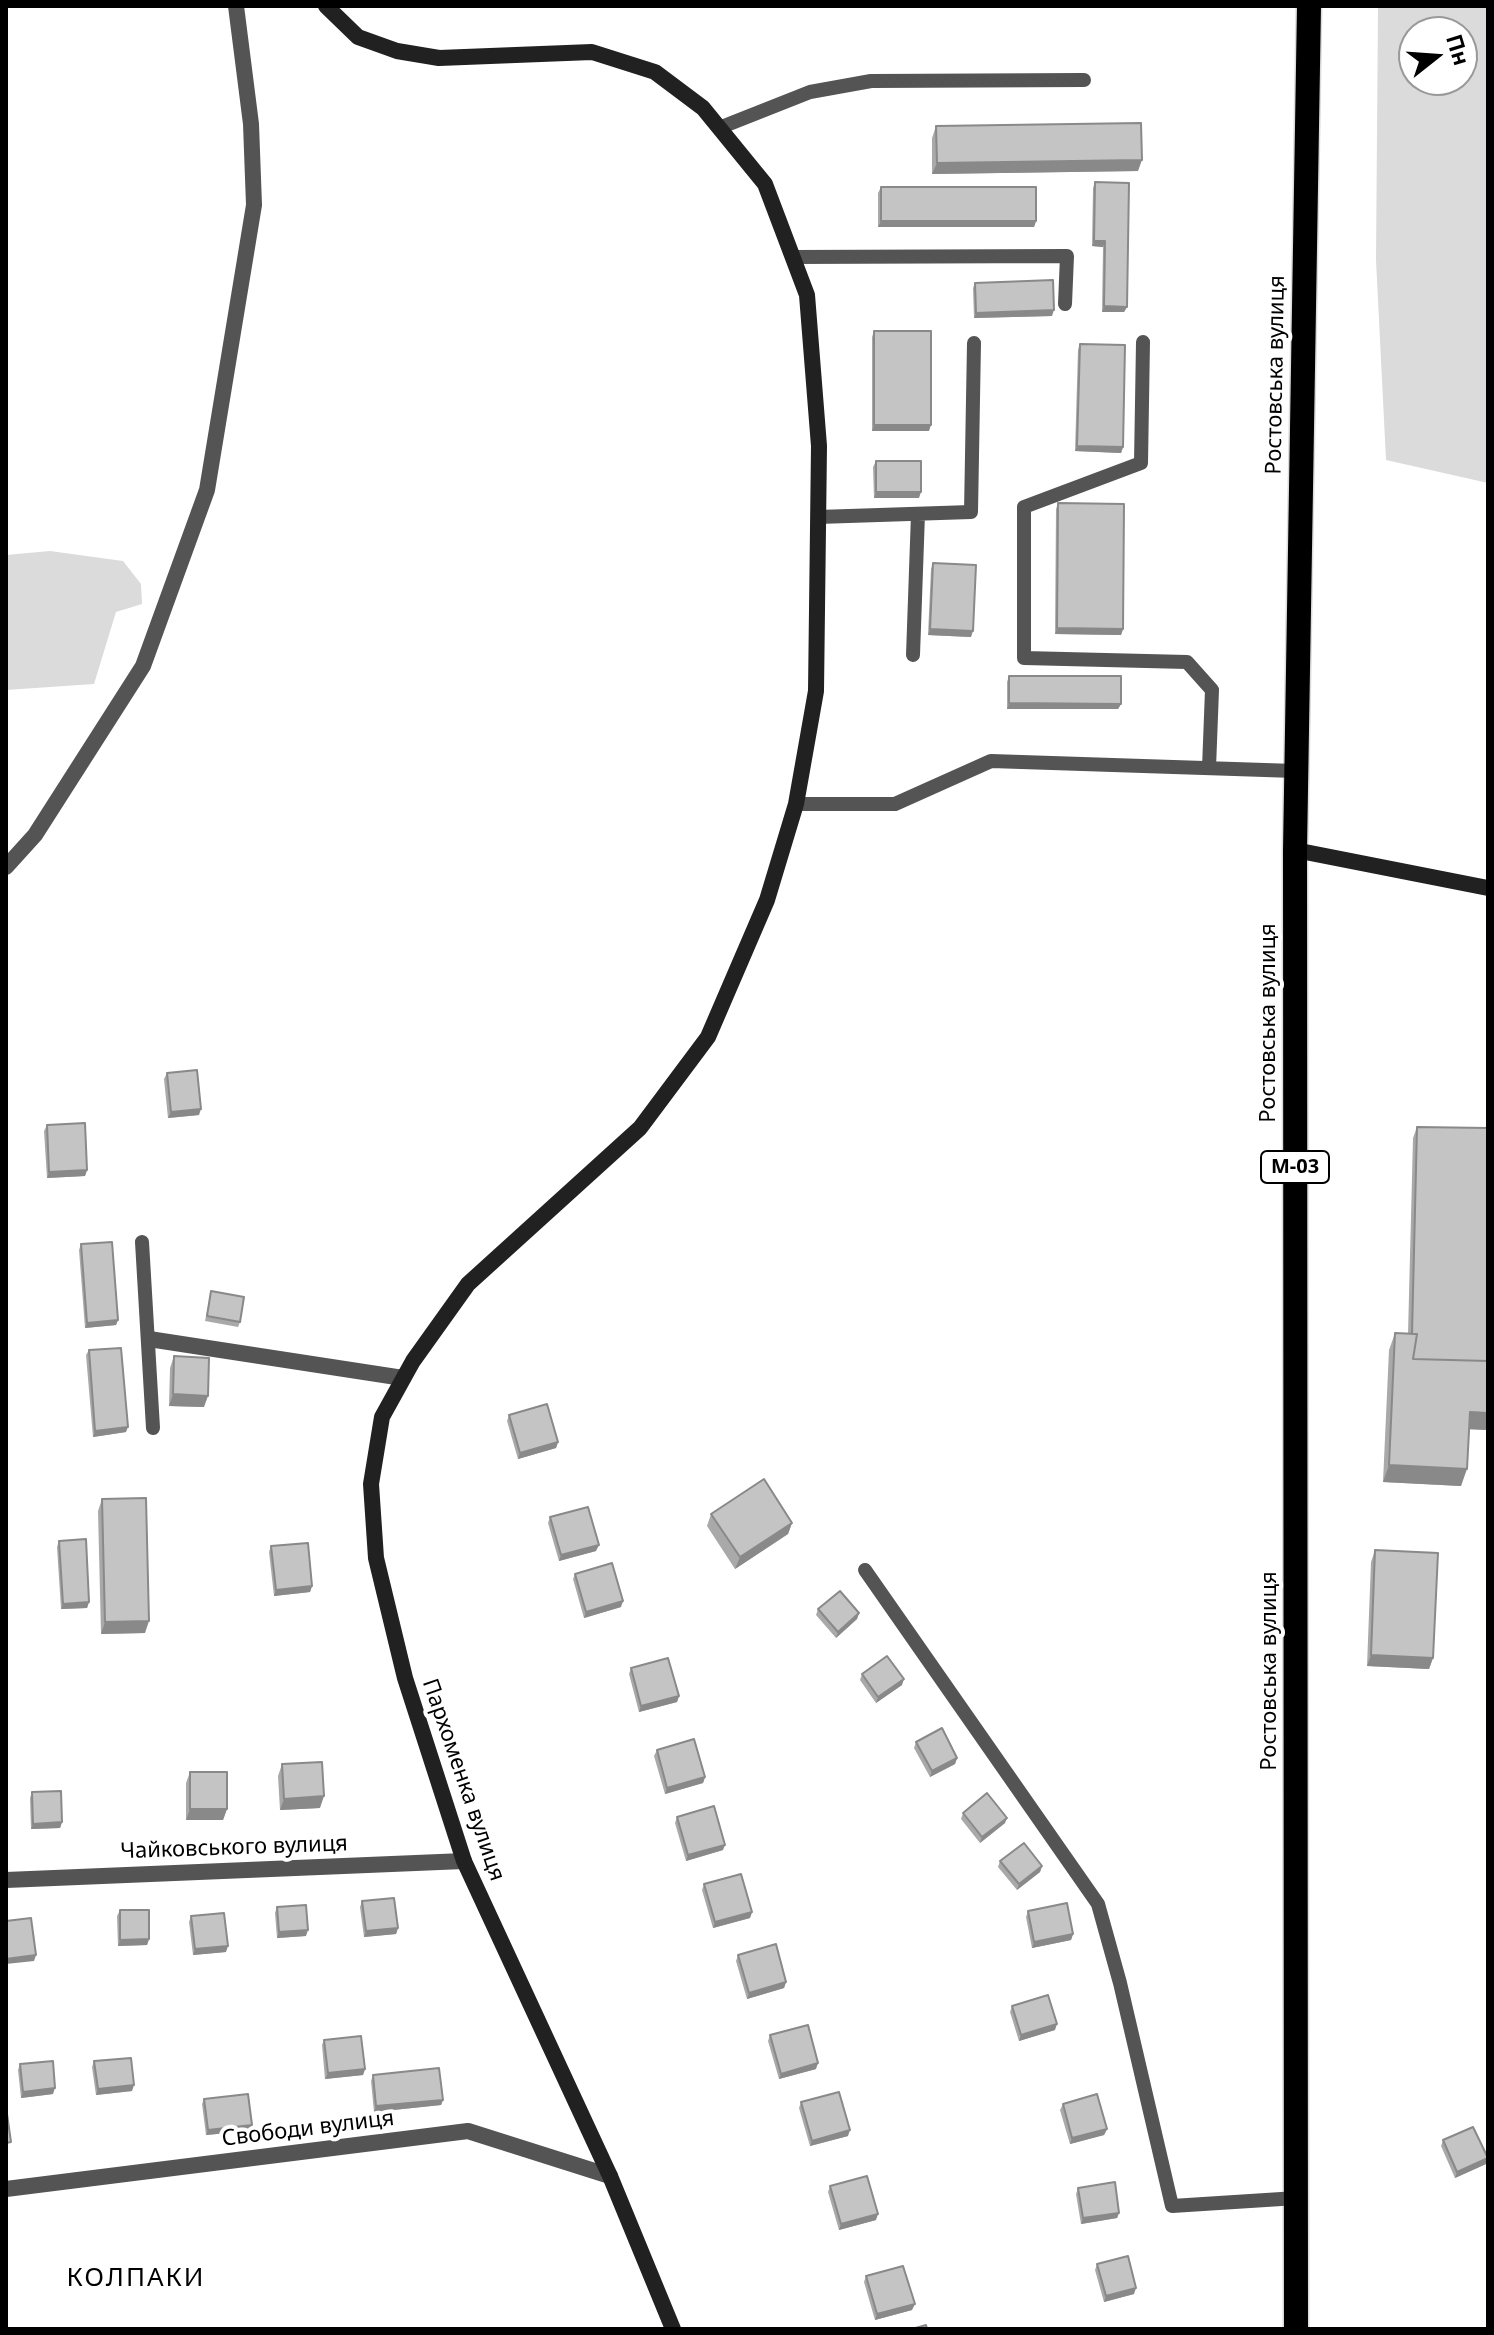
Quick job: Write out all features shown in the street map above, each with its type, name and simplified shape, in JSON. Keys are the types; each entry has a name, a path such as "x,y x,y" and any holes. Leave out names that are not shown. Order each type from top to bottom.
{"highway":[{"name":"Ростовська вулиця","path":"1296,2329 1295,771 1309,6"}],"main road":[{"name":"Пархоменка вулиця","path":"326,6 358,37 397,51 439,58 592,52 655,72 703,108 765,184 807,295 819,446 816,691 796,804 767,900 708,1037 640,1128 468,1284 413,1361 382,1417 371,1484 376,1558 405,1678 464,1861 610,2176 673,2329"},
{"path":"1295,850 1488,888"}],"street":[{"path":"6,867 35,835 143,666 207,490 254,205 251,124 236,6"},
{"path":"149,1339 403,1378"},
{"name":"Чайковського вулиця","path":"6,1880 464,1861"},
{"name":"Свободи вулиця","path":"6,2189 468,2131 610,2176"}],"lane":[{"path":"719,128 810,92 871,81 1084,80"},
{"path":"793,257 1067,256 1065,304"},
{"path":"1143,342 1141,463 1024,507 1024,658 1187,662 1212,690 1209,768"},
{"path":"818,517 971,512 974,343"},
{"path":"913,655 918,514"},
{"path":"796,804 895,804 991,761 1295,771"},
{"path":"142,1242 153,1428"},
{"path":"865,1570 1098,1904 1120,1983 1172,2206 1297,2198"}],"shaded area":[{"path":"1378,6 1488,6 1488,483 1386,460 1376,260"},
{"path":"50,551 123,561 141,584 142,604 116,612 94,684 6,690 6,555"}],"building":[{"path":"1141,123 1142,160 937,163 936,126"},
{"path":"1095,182 1129,183 1127,307 1104,306 1105,241 1094,241"},
{"path":"881,187 1036,187 1036,221 881,221"},
{"path":"1053,280 1054,310 976,313 975,283"},
{"path":"874,331 931,331 931,425 874,425"},
{"path":"1080,344 1125,345 1123,447 1077,446"},
{"path":"876,461 921,461 921,492 876,492"},
{"path":"1058,503 1124,504 1123,629 1057,628"},
{"path":"933,563 976,565 973,631 930,629"},
{"path":"1009,676 1121,676 1121,704 1009,703"},
{"path":"197,1070 201,1109 171,1112 167,1073"},
{"path":"85,1123 87,1170 49,1172 47,1125"},
{"path":"1417,1127 1488,1128 1488,1361 1413,1359 1417,1334 1412,1334"},
{"path":"112,1242 118,1320 87,1323 81,1244"},
{"path":"211,1291 244,1297 240,1322 207,1316"},
{"path":"1395,1333 1417,1334 1413,1359 1488,1361 1488,1413 1470,1412 1467,1469 1389,1465"},
{"path":"121,1348 128,1427 95,1431 89,1350"},
{"path":"174,1356 209,1358 208,1396 173,1394"},
{"path":"547,1404 558,1442 520,1453 509,1415"},
{"path":"764,1479 792,1523 740,1557 711,1514"},
{"path":"146,1498 149,1621 105,1622 102,1499"},
{"path":"588,1507 599,1545 561,1555 550,1517"},
{"path":"86,1539 89,1602 63,1604 59,1541"},
{"path":"308,1543 312,1586 276,1590 271,1546"},
{"path":"1375,1550 1438,1553 1433,1658 1371,1655"},
{"path":"612,1563 623,1601 586,1612 575,1574"},
{"path":"840,1591 859,1613 838,1632 818,1609"},
{"path":"887,1656 904,1679 878,1697 862,1674"},
{"path":"668,1658 679,1696 641,1706 631,1668"},
{"path":"942,1728 957,1758 932,1771 916,1742"},
{"path":"694,1739 705,1777 667,1788 657,1750"},
{"path":"322,1762 324,1796 284,1799 282,1764"},
{"path":"190,1772 227,1772 227,1809 190,1809"},
{"path":"61,1791 62,1822 33,1824 32,1792"},
{"path":"987,1793 1007,1818 982,1837 963,1813"},
{"path":"714,1806 725,1845 688,1855 677,1817"},
{"path":"1024,1843 1042,1866 1019,1884 1000,1861"},
{"path":"741,1874 752,1912 715,1922 704,1884"},
{"path":"394,1898 398,1928 366,1931 362,1901"},
{"path":"1067,1903 1073,1934 1034,1942 1028,1911"},
{"path":"306,1905 308,1930 279,1932 277,1907"},
{"path":"120,1910 149,1910 149,1939 120,1940"},
{"path":"224,1913 228,1946 195,1949 191,1916"},
{"path":"31,1918 36,1955 6,1959 6,1921"},
{"path":"776,1944 786,1982 749,1993 738,1955"},
{"path":"1048,1995 1057,2024 1021,2035 1012,2006"},
{"path":"808,2025 818,2063 781,2074 770,2035"},
{"path":"361,2036 365,2069 328,2073 324,2040"},
{"path":"131,2058 134,2085 98,2089 94,2061"},
{"path":"53,2061 55,2088 23,2092 20,2064"},
{"path":"439,2068 443,2100 376,2106 373,2075"},
{"path":"839,2092 850,2130 812,2141 801,2102"},
{"path":"248,2094 252,2125 208,2130 204,2099"},
{"path":"1097,2094 1107,2129 1072,2138 1063,2104"},
{"path":"6,2107 11,2142 6,2143"},
{"path":"1473,2127 1488,2158 1457,2172 1443,2140"},
{"path":"867,2176 878,2214 841,2224 830,2186"},
{"path":"1115,2182 1119,2213 1083,2218 1078,2188"},
{"path":"1128,2256 1136,2288 1106,2296 1097,2264"},
{"path":"903,2266 915,2304 877,2314 866,2276"}],"district":[{"name":"КОЛПАКИ","path":"136,2279"}]}
